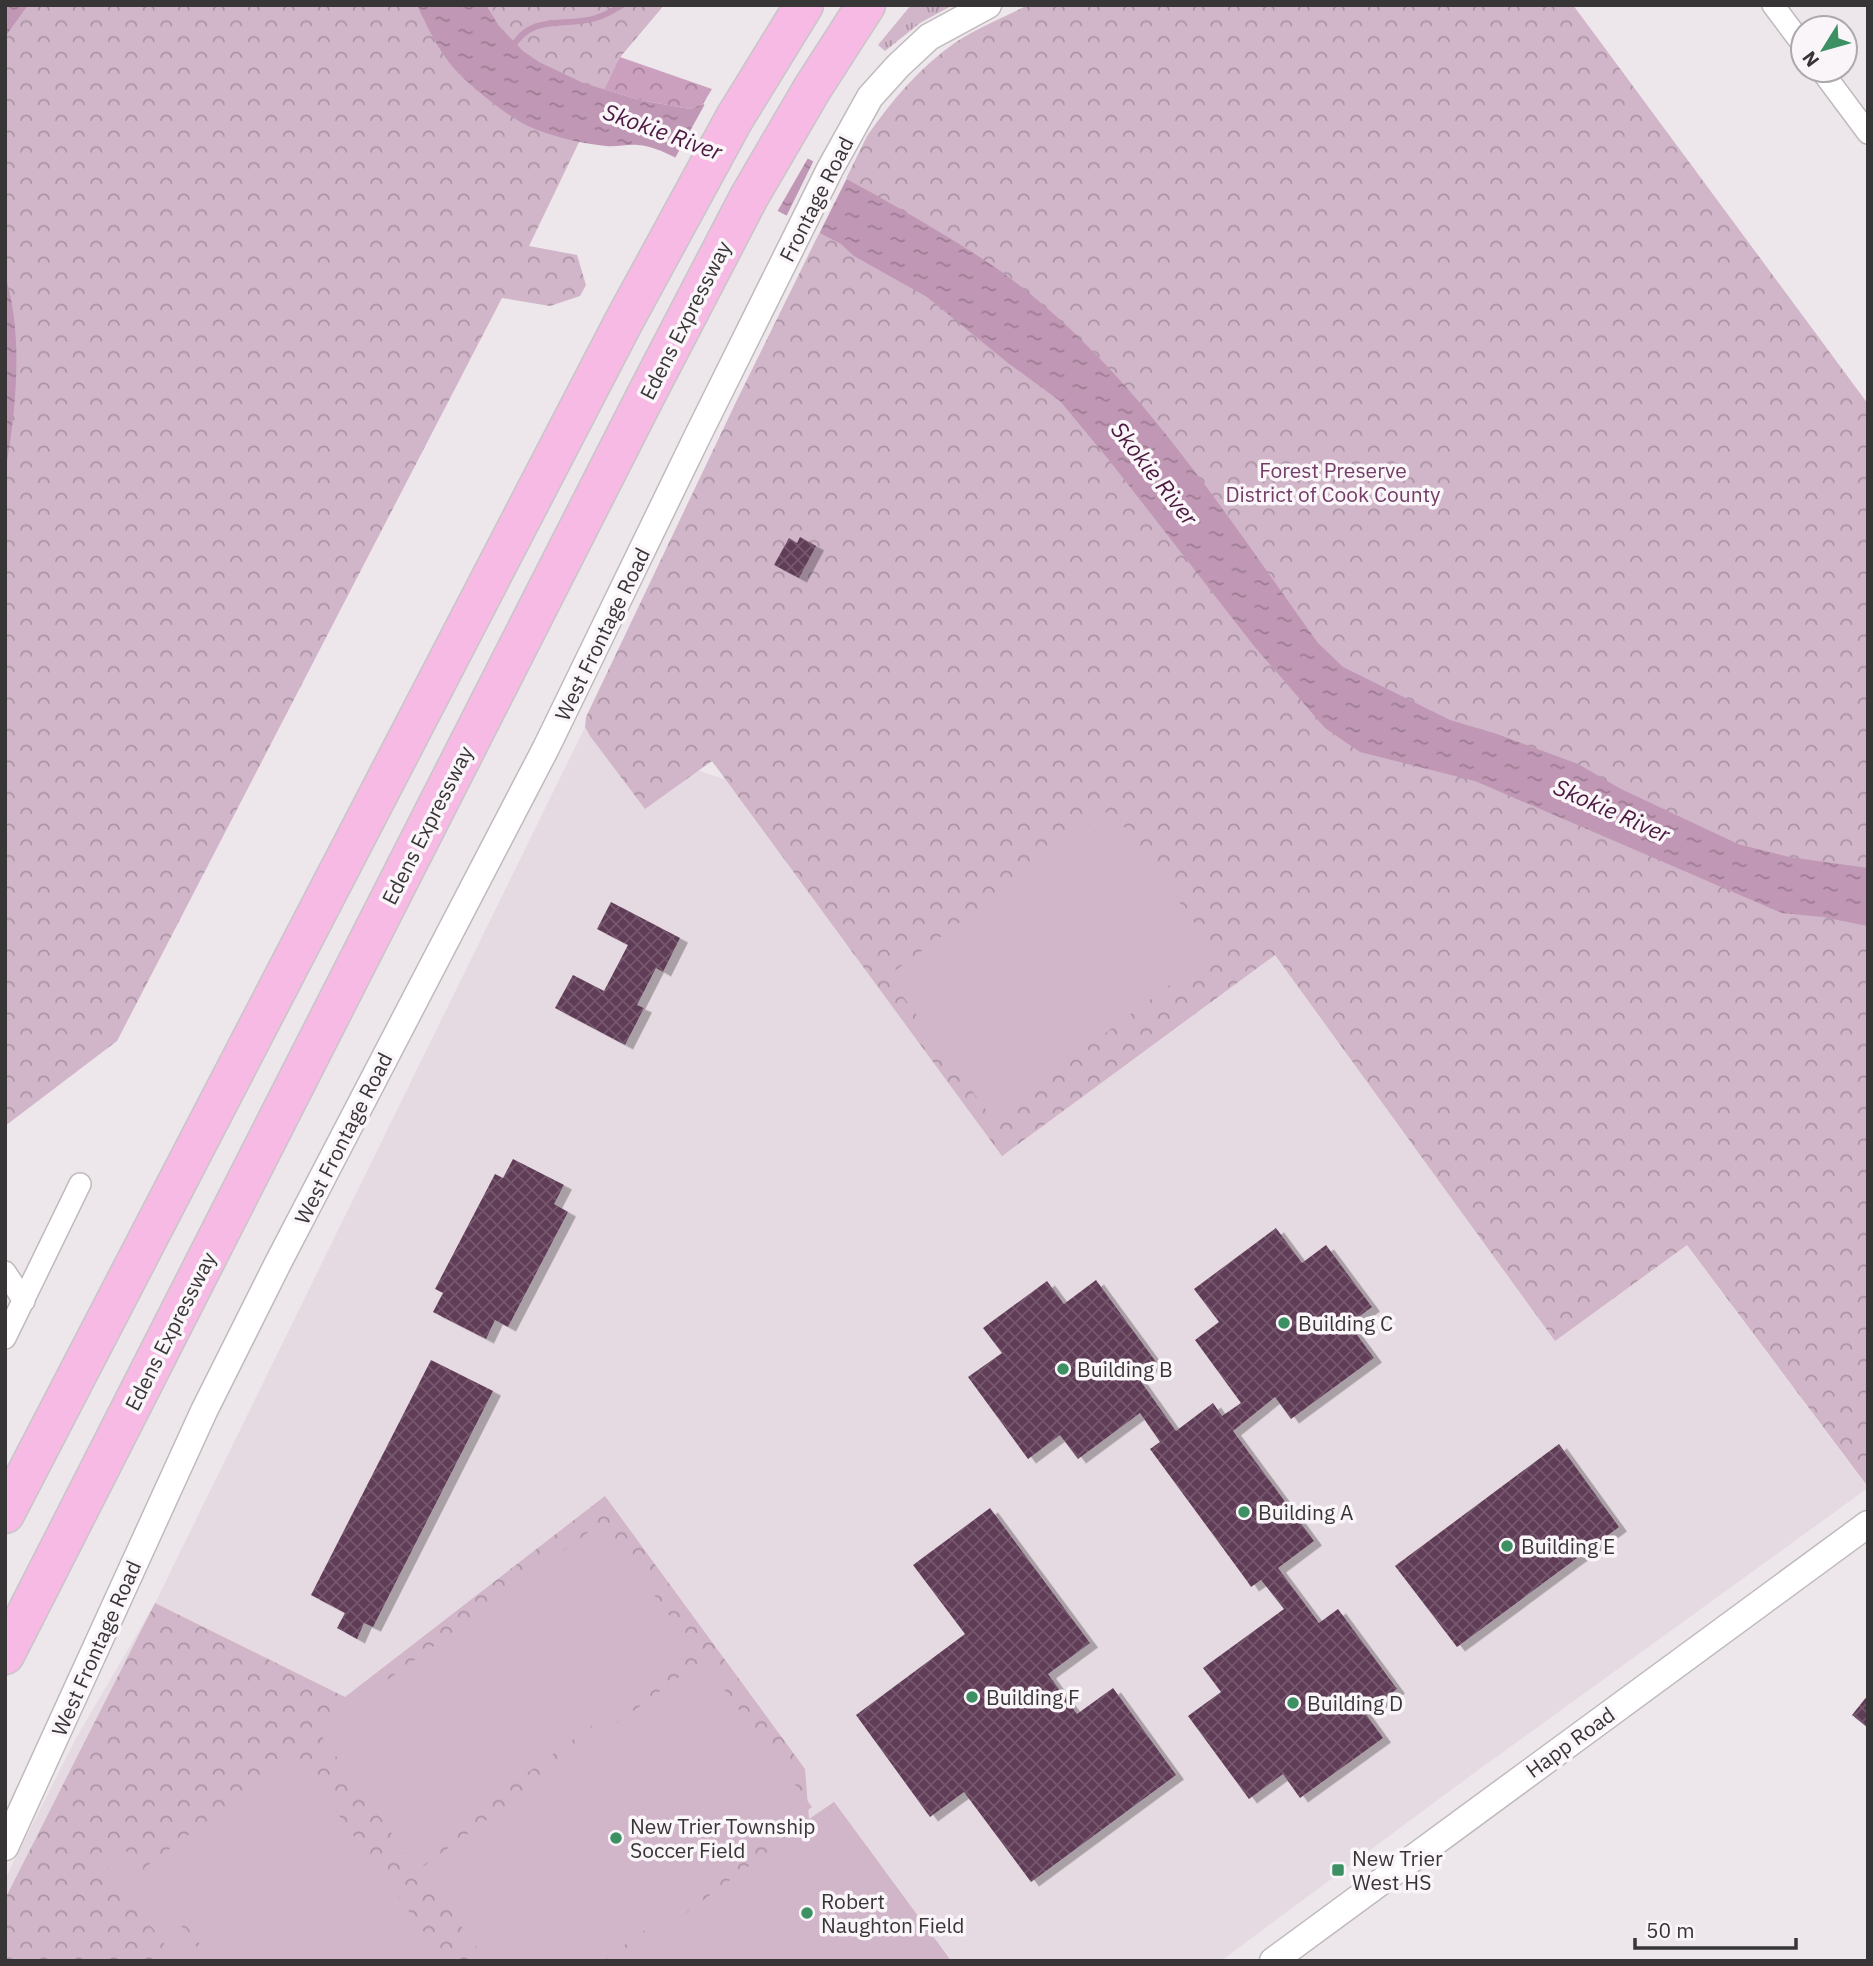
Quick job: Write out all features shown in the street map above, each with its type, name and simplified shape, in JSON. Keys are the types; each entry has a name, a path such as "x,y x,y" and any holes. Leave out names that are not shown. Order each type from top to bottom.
{"highway":[{"path":"5,1514 624,321 734,119 804,5"},
{"name":"Edens Expressway","path":"5,1655 749,197 812,89 866,5"}],"street":[{"name":"Frontage Road","path":"696,438 830,169 870,97 929,37 988,5"},
{"path":"1773,5 1789,26"},
{"path":"1833,84 1865,122"},
{"name":"West Frontage Road","path":"5,1847 204,1411 552,736 696,438"},
{"path":"5,1338 80,1184"},
{"path":"5,1272 24,1301"},
{"name":"Happ Road","path":"1273,1961 1868,1524"}],"shaded area":[{"path":"585,727 590,736 1275,955 1687,1245 1868,1488 1470,1776 1221,1961 5,1961 5,1879 75,1740 155,1603"}],"green space":[{"path":"5,5 664,5 620,57 529,246 577,255 586,285 580,296 550,306 502,298 117,1041 5,1126"},
{"path":"664,5 620,57 712,89 703,104 690,109 640,100 583,83"},
{"path":"911,5 953,5 920,23 885,51 878,45"},
{"name":"Forest Preserve District of Cook County","path":"1028,5 1573,5 1868,404 1868,1487 1687,1245 1555,1341 1275,955 1002,1156 712,761 645,809 590,736 585,727 586,717 736,402 867,136 907,85 930,62 956,42"},
{"path":"1111,809 1215,951 992,1118 888,976"},
{"path":"605,1496 805,1769 809,1819 834,1802 951,1961 5,1961 5,1899 155,1603 345,1697"},
{"path":"601,1523 695,1650 410,1859 318,1731"},
{"name":"New Trier Township Soccer Field","path":"702,1660 812,1807 603,1961 486,1961 420,1869"},
{"path":"295,1755 445,1961 212,1961 144,1868"},
{"path":"834,1802 951,1961 622,1961"},
{"path":"118,1840 207,1961 177,1961 98,1855"}],"water":[{"path":"5,5 28,5 5,37"},
{"name":"Skokie River","path":"417,5 486,5 499,26 523,51 539,62 583,83 640,100 690,109 703,104 821,165 972,252 1029,293 1112,371 1185,458 1318,643 1343,667 1450,720 1578,764 1621,789 1738,844 1789,857 1868,868 1868,926 1823,917 1782,913 1475,781 1360,752 1325,728 1254,646 1060,401 927,297 854,256 841,244 674,157 643,146 606,146 566,139 520,122 488,99 452,66"},
{"path":"5,275 15,323 16,374 5,473"}],"pier":[{"path":"705,104 808,158 777,212 675,158"},
{"path":"814,160 847,178 819,234 786,217"}],"building":[{"path":"800,537 816,546 799,578 774,565 789,538 797,543"},
{"path":"611,902 680,938 663,972 656,968 637,1005 644,1008 625,1045 555,1008 573,975 604,991 628,945 597,929"},
{"path":"513,1159 564,1185 554,1204 568,1212 508,1327 495,1320 486,1339 433,1312 443,1293 435,1289 495,1174 503,1178"},
{"path":"1276,1228 1302,1263 1326,1245 1372,1307 1349,1324 1374,1358 1291,1419 1275,1397 1233,1431 1314,1541 1278,1568 1319,1623 1338,1609 1397,1689 1365,1713 1383,1738 1300,1798 1283,1774 1249,1799 1188,1716 1221,1692 1203,1668 1284,1609 1261,1580 1251,1587 1150,1449 1160,1442 1140,1413 1078,1459 1060,1435 1028,1459 968,1377 1002,1353 983,1328 1047,1281 1064,1304 1096,1280 1156,1362 1137,1376 1176,1431 1213,1403 1222,1416 1241,1403 1195,1340 1219,1322 1194,1289"},
{"path":"431,1360 493,1391 373,1627 364,1623 357,1639 337,1628 345,1613 311,1595"},
{"name":"Building E","path":"1559,1444 1619,1527 1457,1647 1395,1566"},
{"name":"Building F","path":"990,1508 1090,1643 1048,1674 1077,1714 1113,1688 1176,1775 1031,1882 964,1792 930,1817 856,1715 965,1634 913,1565"},
{"path":"1868,1695 1868,1728 1852,1715"}],"waterway":[{"path":"511,49 519,37 539,26 596,18 622,5"}],"place":[{"name":"Building C","path":"1284,1323"},
{"name":"Building B","path":"1063,1369"},
{"name":"Building A","path":"1244,1512"},
{"name":"Building E","path":"1507,1546"},
{"name":"Building F","path":"972,1697"},
{"name":"Building D","path":"1293,1703"},
{"name":"New Trier Township Soccer Field","path":"616,1838"},
{"name":"New Trier West HS","path":"1338,1870"},
{"name":"Robert Naughton Field","path":"807,1913"}]}
